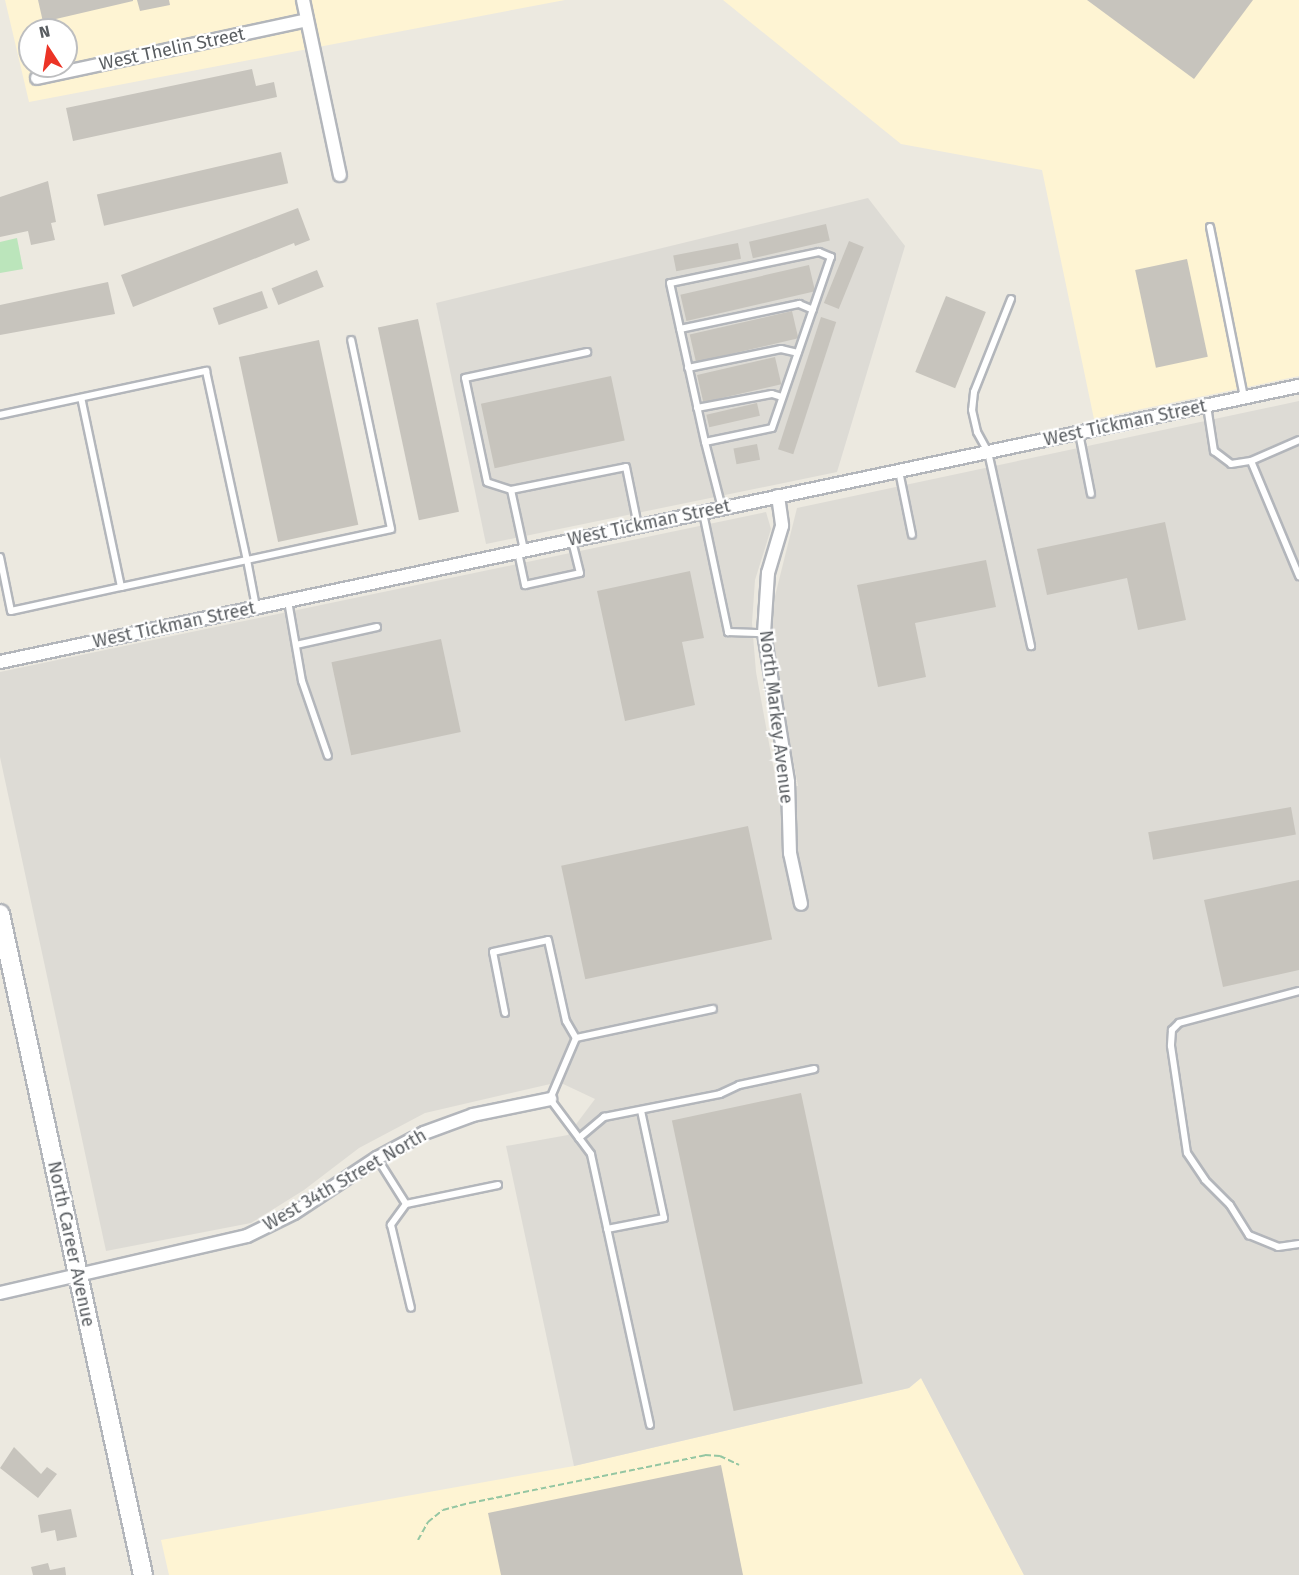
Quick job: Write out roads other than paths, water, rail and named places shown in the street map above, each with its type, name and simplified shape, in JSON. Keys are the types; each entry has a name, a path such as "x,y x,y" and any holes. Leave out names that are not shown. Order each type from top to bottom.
{"street":[{"path":"303,0 340,175"},
{"name":"West Thelin Street","path":"78,69 307,20"},
{"name":"West Tickman Street","path":"0,662 1299,386"},
{"name":"North Markey Avenue","path":"778,496 782,526 768,573 764,633 788,782 790,853 801,904"},
{"name":"North Career Avenue","path":"0,914 143,1575"},
{"name":"West 34th Street North","path":"0,1293 78,1277 247,1236 294,1213 377,1158 449,1123 550,1099"}],"lane":[{"path":"1210,227 1244,398"},
{"path":"705,442 771,428 831,257 819,252 670,283 697,408 705,442 722,508"},
{"path":"1011,299 974,392 972,410 977,432 988,452 1031,646"},
{"path":"680,329 799,304 813,310"},
{"path":"0,557 11,611 391,529 351,340"},
{"path":"688,368 781,350 798,354"},
{"path":"587,352 465,378 487,482 511,490 626,467 638,526"},
{"path":"0,415 206,371 256,607"},
{"path":"697,408 772,394 782,397"},
{"path":"81,398 122,587"},
{"path":"1206,405 1214,452 1231,464 1251,461 1299,440"},
{"path":"1079,432 1091,494"},
{"path":"1251,461 1299,576"},
{"path":"899,471 912,535"},
{"path":"511,490 525,585 580,573 572,540"},
{"path":"702,512 728,632 732,635 764,633"},
{"path":"288,600 312,718 328,756"},
{"path":"296,645 377,627"},
{"path":"504,1014 492,952 548,940 566,1021 576,1038"},
{"path":"1299,991 1179,1023 1172,1030 1171,1046 1187,1153 1205,1180 1230,1205 1250,1235 1278,1247 1299,1244"},
{"path":"576,1038 713,1009"},
{"path":"576,1038 550,1099 591,1154 650,1425"},
{"path":"579,1138 604,1117 641,1111 814,1069"},
{"path":"607,1229 664,1218 641,1111"},
{"path":"377,1158 406,1204"},
{"path":"411,1308 391,1225 406,1204 498,1185"}]}
